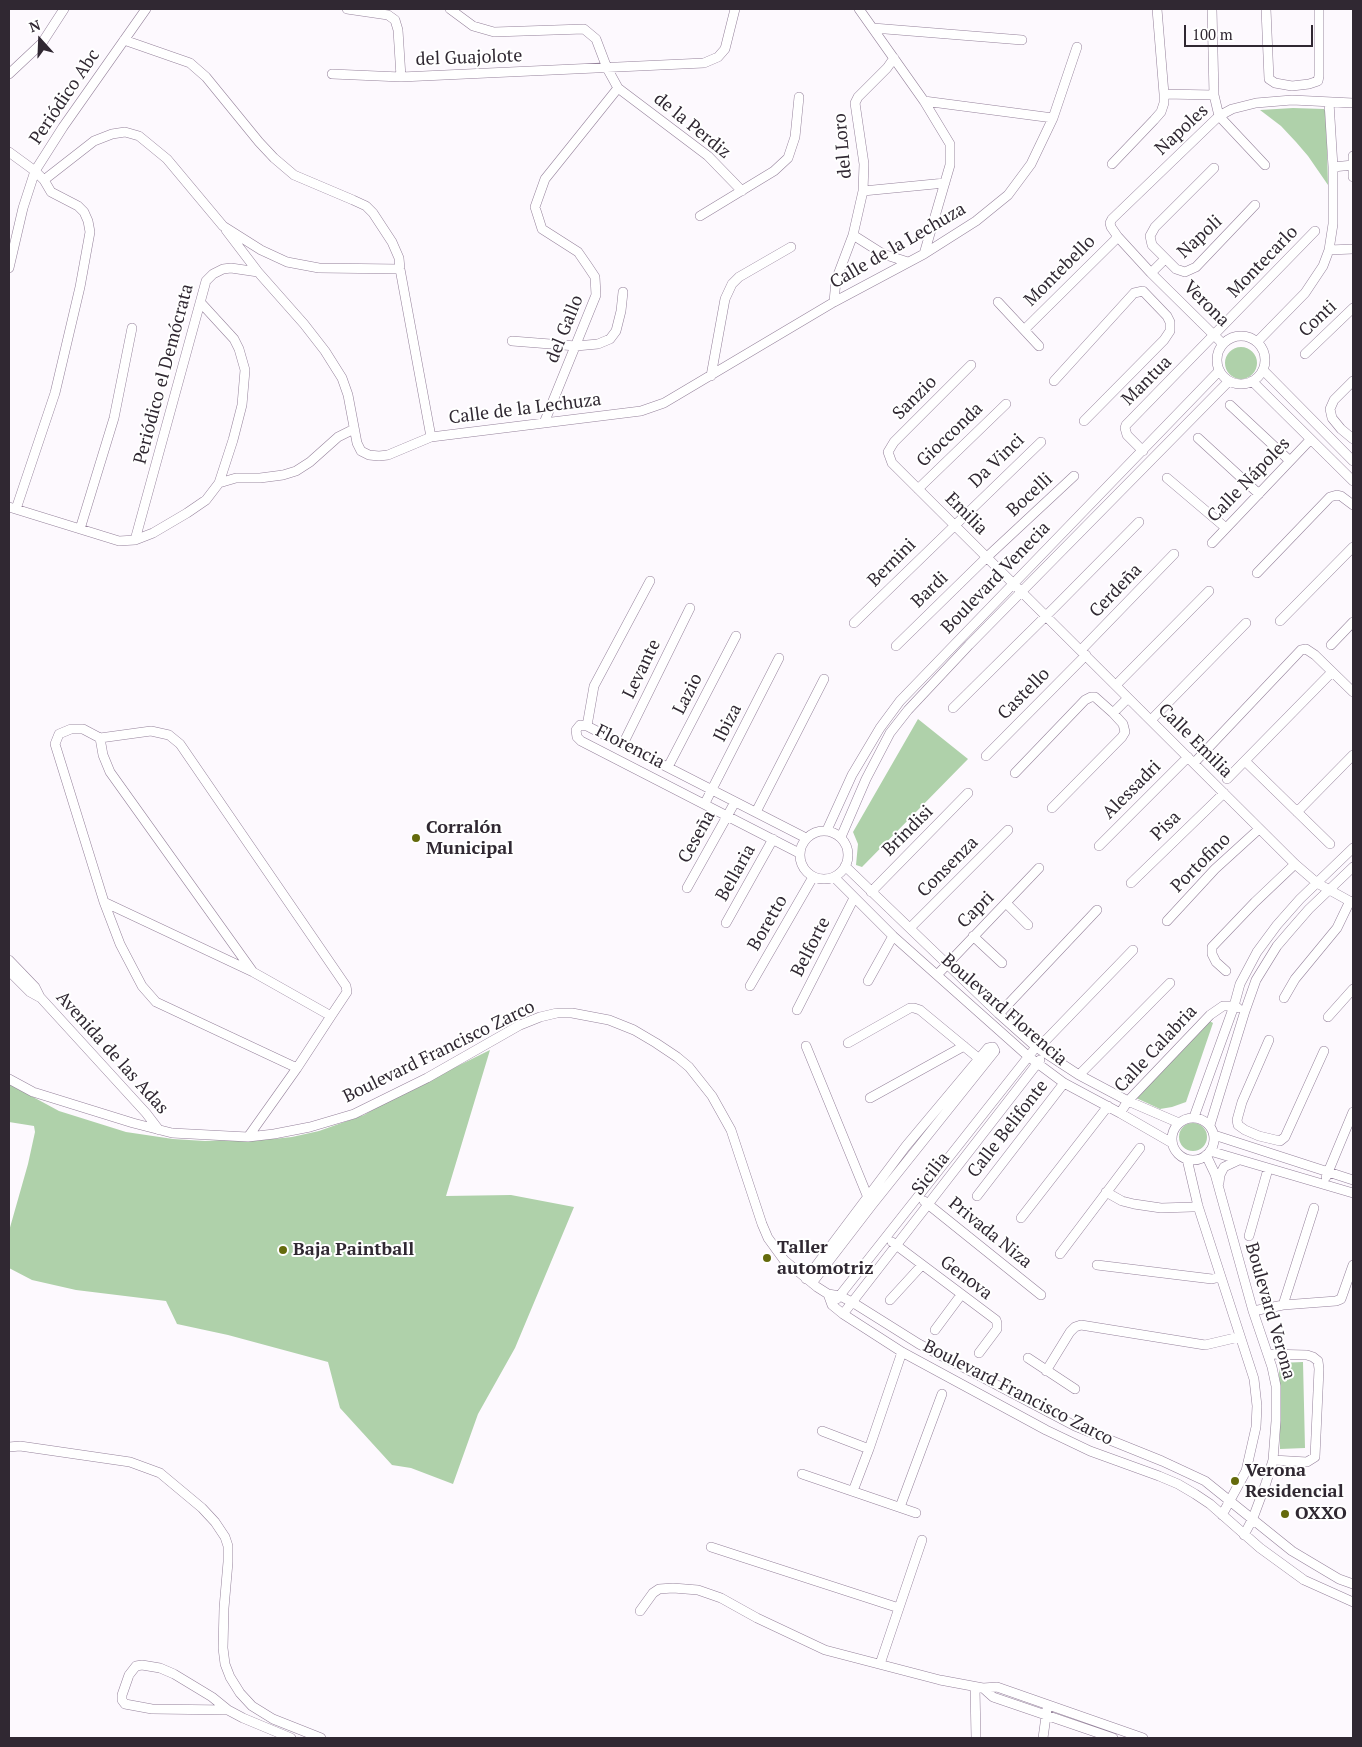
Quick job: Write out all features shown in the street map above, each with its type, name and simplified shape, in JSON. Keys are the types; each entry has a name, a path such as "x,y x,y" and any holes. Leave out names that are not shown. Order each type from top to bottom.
{"street":[{"path":"9,74 42,43 64,9"},
{"name":"Periódico Abc","path":"9,268 23,208 35,171 63,127 146,9"},
{"path":"346,9 388,15 395,20 398,30 401,77"},
{"path":"450,9 473,26 494,32 584,29 596,39 607,68 618,88"},
{"name":"de la Perdiz","path":"607,68 704,63 718,58 726,49 735,9"},
{"path":"859,9 924,100 950,144 950,165 924,254"},
{"path":"1112,164 1157,116 1164,103 1157,9"},
{"path":"1212,9 1214,95 1219,116 1265,165"},
{"path":"1266,9 1269,79 1275,83 1292,86 1310,84 1318,80 1319,9"},
{"path":"873,28 1022,40"},
{"path":"124,40 190,63 206,77 274,158 294,174 366,206 373,213 400,258 400,269 431,437"},
{"name":"Calle de la Lechuza","path":"354,429 361,451 369,455 379,456 431,437 641,411 664,402 834,302 924,254 976,221 1008,195 1031,164 1053,118 1077,47"},
{"name":"del Loro","path":"834,302 836,280 853,235 862,191 864,164 855,103 858,97 887,68 894,58"},
{"name":"del Guajolote","path":"332,74 401,77 607,68"},
{"path":"1292,86 1292,100"},
{"name":"de la Perdiz","path":"618,88 708,156 742,192"},
{"name":"del Gallo","path":"544,422 596,295 596,277 578,252 542,229 535,207 545,179 618,88"},
{"path":"1164,94 1214,95"},
{"path":"700,216 774,171 788,158 795,137 799,97"},
{"path":"924,100 1053,118"},
{"name":"Napoles","path":"1112,219 1219,116 1232,110 1256,104 1292,100 1353,103"},
{"path":"1257,342 1305,293 1323,266 1329,250 1333,224 1333,167 1329,102"},
{"path":"44,180 94,141 112,134 125,132 139,136 167,159 223,226 258,272 304,324 325,351 342,378 348,394 354,429 338,437 310,462 296,471 260,478 236,478 218,483"},
{"path":"9,152 35,171 44,180 50,192 78,206 84,212 90,232 80,287 55,393 12,508 119,541 134,540 153,532 206,500 218,483 233,440 242,404 245,370 234,339 200,304"},
{"path":"1353,156 1353,177"},
{"path":"1333,167 1353,165"},
{"name":"Napoli","path":"1214,168 1152,231 1150,236 1152,245 1165,259 1180,272 1191,271 1202,262 1255,205"},
{"path":"862,191 944,183"},
{"name":"Verona","path":"1112,219 1111,227 1118,237 1151,273 1223,344"},
{"path":"223,226 261,250 287,262 319,268 400,269"},
{"name":"Montecarlo","path":"1214,336 1315,232"},
{"path":"853,235 883,254 908,262"},
{"name":"Montebello","path":"1024,329 1118,237"},
{"path":"711,376 724,299 732,284 792,247"},
{"path":"1329,250 1353,249"},
{"path":"1151,273 1165,259"},
{"name":"Periódico el Demócrata","path":"134,540 206,281 213,274 223,269 232,268 258,272"},
{"path":"1054,381 1134,293 1143,291 1170,322 1170,331 1167,336 1084,421"},
{"path":"512,342 576,346 598,344 610,339 616,331 624,292"},
{"path":"1157,305 1170,292"},
{"name":"Montebello","path":"998,302 1039,346"},
{"name":"Conti","path":"1305,354 1353,308"},
{"path":"80,529 114,418 132,328"},
{"name":"Mantua","path":"1143,451 1127,435 1126,425 1214,336"},
{"path":"1236,336 1244,336 1257,342 1263,351 1265,360 1263,370 1258,377 1241,384 1229,381 1219,371 1216,362 1218,352 1223,344 1236,336"},
{"name":"Sanzio","path":"889,457 889,449 894,442 971,365"},
{"path":"1263,370 1353,461"},
{"name":"Boulevard Venecia","path":"827,830 852,775 880,728 900,701 1219,371"},
{"name":"Boulevard Venecia","path":"841,837 866,779 890,733 927,689 1229,381"},
{"path":"1252,381 1353,481"},
{"path":"1353,381 1334,400 1330,409 1332,418 1353,439"},
{"name":"Giocconda","path":"918,489 1006,404"},
{"path":"1230,405 1290,461"},
{"path":"1332,440 1341,429"},
{"path":"1198,438 1259,494"},
{"name":"Calle Nápoles","path":"1212,543 1310,440"},
{"name":"Da Vinci","path":"954,525 1041,442"},
{"name":"Emilia","path":"889,457 896,467 1022,592"},
{"name":"Bocelli","path":"987,558 1074,476"},
{"path":"1167,478 1226,528"},
{"path":"1258,573 1327,500 1337,495 1342,496 1353,505"},
{"path":"953,708 1139,522"},
{"name":"Bernini","path":"854,623 954,525"},
{"path":"1280,620 1353,547"},
{"name":"Cerdeña","path":"1084,653 1174,554"},
{"name":"Bardi","path":"896,646 987,558"},
{"path":"587,726 594,686 650,581"},
{"path":"1116,685 1209,591"},
{"name":"Calle Emilia","path":"1022,592 1295,864 1316,883 1352,902"},
{"name":"Levante","path":"623,744 690,608"},
{"path":"1331,645 1353,622"},
{"path":"1151,720 1246,624"},
{"name":"Lazio","path":"668,767 736,636"},
{"name":"Alessadri","path":"1099,846 1191,760 1296,654 1306,649 1332,672"},
{"name":"Castello","path":"986,756 1084,653"},
{"name":"Ibiza","path":"705,803 779,658"},
{"path":"1227,779 1332,672 1353,692"},
{"path":"756,812 824,679"},
{"path":"1015,773 1085,700 1095,697 1113,713 1124,728 1125,732 1122,737 1052,808"},
{"path":"1113,713 1128,698"},
{"name":"Florencia","path":"799,852 581,741 577,737 576,730 580,725 587,726 806,838"},
{"path":"248,1137 297,1068 347,992 346,986 180,744 169,735 151,731 100,738 83,729 71,729 59,734 55,744 104,902 125,953 142,986 156,1002 297,1068"},
{"path":"100,738 103,755 110,772 253,972"},
{"path":"1297,812 1353,755"},
{"path":"1245,762 1330,844"},
{"name":"Brindisi","path":"871,892 968,793"},
{"name":"Pisa","path":"1131,883 1224,794"},
{"name":"Ceseña","path":"688,888 735,802"},
{"name":"Portofino","path":"1168,921 1216,869 1259,829"},
{"path":"827,830 841,837 846,844 848,859 845,866 834,877 826,879 813,877 804,869 800,861 799,852 806,838 813,833 827,830"},
{"name":"Consenza","path":"910,928 1008,830"},
{"name":"Bellaria","path":"726,923 773,839"},
{"path":"1194,1117 1234,1006 1240,984 1257,952 1277,925 1316,883 1353,848"},
{"path":"1226,971 1216,962 1212,954 1212,947 1295,864"},
{"name":"Boulevard Florencia","path":"845,866 999,1014 1040,1044 1045,1053 1079,1075 1128,1101 1179,1123"},
{"path":"1210,1125 1256,980 1277,946 1309,909 1353,867"},
{"name":"Capri","path":"937,975 1039,868"},
{"name":"Boretto","path":"750,986 813,877"},
{"name":"Boulevard Florencia","path":"834,877 893,936 1028,1057 1064,1083 1172,1143"},
{"name":"Belforte","path":"796,1010 854,898"},
{"path":"104,902 253,972 331,1016"},
{"path":"1284,998 1295,979 1337,928 1352,902"},
{"path":"1006,903 1028,925"},
{"path":"999,1014 1097,910"},
{"path":"868,981 893,936"},
{"path":"973,936 1002,963"},
{"name":"Sicilia","path":"832,1305 1028,1057 1133,950"},
{"name":"Avenida de las Adas","path":"9,960 35,987 40,997 160,1130"},
{"name":"Avenida de las Adas","path":"9,971 30,992 40,997"},
{"path":"1079,1075 1170,983"},
{"path":"1328,1017 1353,989"},
{"name":"Calle Calabria","path":"1120,1113 1128,1101 1210,1015 1223,1006 1234,1006"},
{"path":"1234,1006 1245,1012"},
{"path":"809,1281 870,1201 982,1061 920,1010 914,1008 910,1008 848,1043"},
{"name":"Boulevard Francisco Zarco","path":"9,1079 33,1092 160,1130 187,1135 248,1137 300,1129 354,1114 427,1078 520,1025 540,1017 557,1013 572,1013 601,1018 634,1030 677,1057 689,1067 712,1096 731,1130 768,1238 784,1260 809,1281 828,1294 840,1296 852,1302 919,1344 1075,1426 1205,1481 1292,1551 1339,1579 1353,1584"},
{"path":"1269,1040 1238,1115 1238,1125 1259,1136 1280,1141 1286,1137 1324,1051"},
{"path":"806,1046 870,1201"},
{"path":"870,1098 964,1046"},
{"name":"Sicilia","path":"843,1314 1045,1053"},
{"name":"Calle Belifonte","path":"977,1196 1064,1083"},
{"path":"1021,1218 1108,1106"},
{"path":"1323,1185 1353,1112"},
{"path":"1194,1117 1200,1118 1210,1125 1214,1135 1213,1146 1200,1159 1188,1159 1180,1156 1175,1150 1172,1136 1174,1128 1179,1123 1186,1118 1194,1117"},
{"path":"1214,1135 1353,1180"},
{"path":"1255,1148 1259,1136"},
{"path":"1060,1254 1140,1148"},
{"path":"1208,1153 1240,1160 1353,1193"},
{"name":"Boulevard Verona","path":"1208,1153 1276,1386 1277,1404 1273,1460 1253,1518 1244,1535"},
{"name":"Boulevard Verona","path":"1188,1159 1198,1206 1254,1380 1257,1406 1256,1427 1246,1471 1222,1515"},
{"path":"1218,1186 1224,1167 1240,1160"},
{"path":"1249,1236 1268,1169"},
{"path":"1106,1192 1122,1201 1134,1204 1161,1208 1198,1206"},
{"name":"Privada Niza","path":"918,1196 1040,1295"},
{"path":"1283,1305 1314,1208"},
{"name":"Genova","path":"886,1237 997,1323 997,1329 979,1353"},
{"path":"1097,1264 1212,1279 1220,1277"},
{"path":"890,1300 922,1265"},
{"path":"1254,1311 1283,1305 1341,1298 1353,1265"},
{"path":"828,1294 832,1305"},
{"path":"935,1330 961,1294"},
{"name":"Boulevard Francisco Zarco","path":"832,1305 902,1352 1046,1430 1090,1451 1178,1484 1210,1504 1244,1535 1304,1580 1353,1602"},
{"path":"1046,1371 1070,1332 1075,1327 1081,1325 1195,1344 1212,1344 1239,1337"},
{"path":"852,1491 869,1449 902,1352"},
{"path":"1268,1354 1306,1355 1313,1357 1318,1361 1320,1369 1315,1457 1307,1462 1273,1460"},
{"path":"1028,1358 1075,1389"},
{"path":"900,1507 942,1394"},
{"path":"822,1431 869,1449"},
{"path":"9,1447 20,1446 130,1462 160,1473 202,1508 215,1522 225,1537 228,1546 223,1648 225,1664 230,1677 240,1693 252,1706 273,1719 322,1738"},
{"path":"802,1474 916,1513"},
{"path":"880,1664 922,1540"},
{"path":"711,1547 899,1608"},
{"path":"640,1611 653,1593 659,1589 698,1590 721,1598 757,1618 825,1650 979,1688 997,1687 1143,1738"},
{"path":"228,1710 152,1709 125,1704 122,1700 122,1695 132,1670 136,1666 160,1668 174,1674 212,1697 228,1710 254,1724 291,1738"},
{"path":"979,1688 993,1697 1112,1738"},
{"path":"976,1738 979,1688"},
{"path":"1044,1738 1045,1715 1048,1704"}],"green space":[{"path":"1324,109 1326,112 1328,185 1296,142 1281,126 1260,110"},
{"path":"1241,347 1253,351 1257,363 1253,375 1241,379 1229,375 1225,363 1229,351"},
{"path":"918,719 968,759 862,867 856,865 858,844 853,832"},
{"path":"1206,1019 1213,1023 1186,1102 1160,1109 1134,1097"},
{"name":"Baja Paintball","path":"490,1050 446,1196 511,1195 574,1207 515,1348 478,1414 453,1484 411,1468 392,1465 340,1408 328,1362 228,1335 177,1324 166,1301 76,1290 32,1280 9,1268 9,1231 35,1132 34,1126 9,1122 9,1084 59,1111 126,1132 173,1139 205,1141 273,1139 319,1131 364,1115 391,1099"},
{"path":"1193,1123 1203,1127 1207,1137 1203,1147 1193,1151 1183,1147 1179,1137 1183,1127"},
{"path":"1303,1362 1305,1448 1280,1449 1279,1363"}],"place":[{"name":"Corralón Municipal","path":"416,838"},
{"name":"Baja Paintball","path":"283,1250"},
{"name":"Taller automotriz","path":"767,1258"},
{"name":"Verona Residencial","path":"1235,1481"},
{"name":"OXXO","path":"1285,1514"}]}
